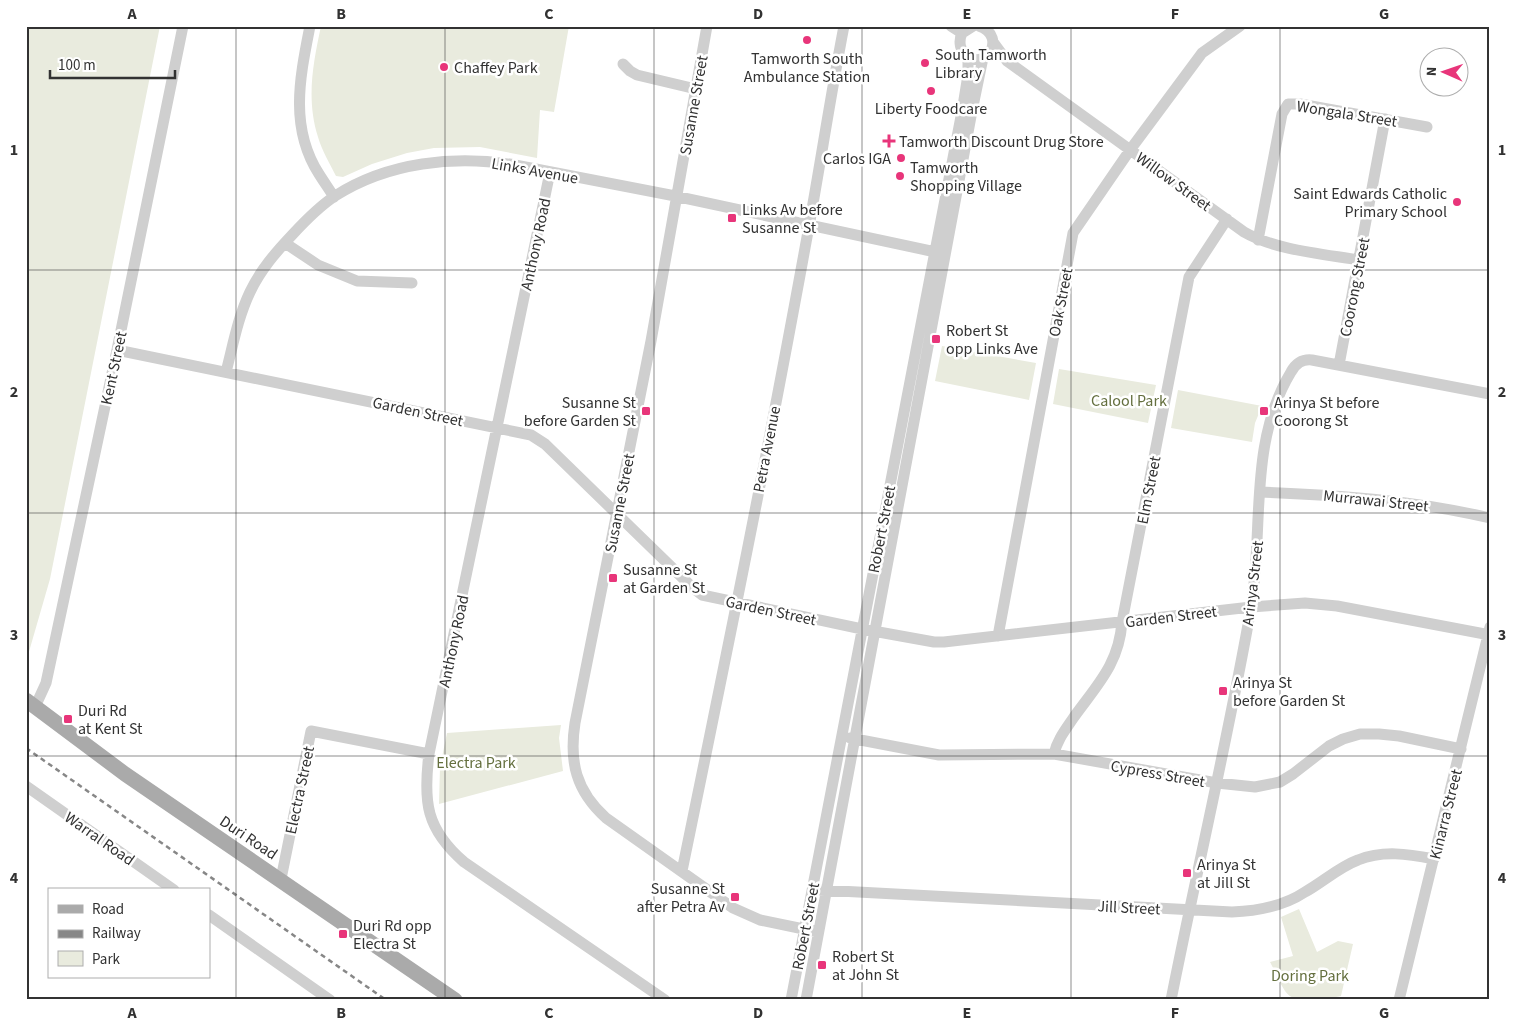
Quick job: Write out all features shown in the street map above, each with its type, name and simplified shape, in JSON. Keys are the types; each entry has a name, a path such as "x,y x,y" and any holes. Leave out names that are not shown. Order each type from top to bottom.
{"main road":[{"name":"Duri Road","path":"31,703 125,774 281,879 454,1000"}],"street":[{"name":"Kent Street","path":"31,703 46,684 183,26"},
{"path":"310,26 300,75 300,125 308,151 318,173 334,197"},
{"name":"Susanne Street","path":"707,26 651,341 575,723 572,751 574,768 578,780 595,808 606,818 732,908 760,920 818,932"},
{"name":"Petra Avenue","path":"682,871 737,603 810,225 844,26"},
{"path":"951,26 962,33"},
{"path":"968,58 960,49 959,44 962,33 972,26"},
{"name":"Willow Street","path":"980,26 990,33 993,42 1008,61 1258,240 1273,245 1359,260"},
{"name":"Oak Street","path":"998,636 1073,233 1130,150 1202,53 1240,26"},
{"name":"Robert Street","path":"806,1000 984,58 991,51 993,42"},
{"name":"Willow Street","path":"968,58 1008,61"},
{"name":"Robert Street","path":"791,1000 933,251 967,83 968,58"},
{"path":"623,64 637,75 696,89"},
{"name":"Wongala Street","path":"1258,240 1282,114 1288,104 1300,104 1427,127"},
{"name":"Coorong Street","path":"1339,366 1385,119"},
{"name":"Links Avenue","path":"226,372 239,320 249,293 260,273 285,242 300,226 334,197 360,183 419,164 446,160 492,161 676,196 946,254"},
{"name":"Anthony Road","path":"550,172 429,754 426,785 427,802 437,832 456,854 665,1000"},
{"name":"Elm Street","path":"1054,754 1056,745 1064,731 1108,670 1116,655 1121,639 1122,622 1189,278 1227,219"},
{"path":"285,242 318,265 357,282 412,282"},
{"name":"Garden Street","path":"117,350 497,427 538,438 697,592 737,603 862,629 934,642 1251,607 1316,603 1489,632"},
{"name":"Arinya Street","path":"1171,1000 1217,784 1251,607 1264,447 1267,431 1272,414 1290,374 1297,364 1307,360 1490,394"},
{"name":"Murrawai Street","path":"1260,492 1359,496 1446,508 1490,518"},
{"name":"Kinarra Street","path":"1399,1000 1489,632"},
{"name":"Electra Street","path":"281,879 311,731 429,754"},
{"name":"Cypress Street","path":"841,736 939,756 1054,754 1217,784 1255,787 1280,782 1329,746 1360,734 1393,735 1461,749"},
{"name":"Warral Road","path":"26,786 171,888"},
{"name":"Jill Street","path":"812,890 1189,911 1243,911 1280,904 1303,894 1358,860 1375,855 1407,853 1434,860"},
{"path":"210,915 330,1000"}],"green space":[{"path":"26,26 160,26 50,579 26,662"},
{"name":"Chaffey Park","path":"321,26 569,26 554,112 540,110 537,158 480,147 434,148 407,153 372,164 343,177 336,176 320,142 312,109 313,68"},
{"path":"942,346 1036,363 1029,400 935,381"},
{"name":"Calool Park","path":"1059,369 1156,385 1148,423 1053,404"},
{"name":"Calool Park","path":"1178,390 1262,406 1255,423 1252,442 1171,428"},
{"name":"Electra Park","path":"561,725 559,738 563,771 439,804 440,767 447,733"},
{"name":"Doring Park","path":"1299,909 1317,952 1338,941 1353,944 1341,996 1311,1001 1296,999 1285,991 1270,962 1293,956 1281,917"}],"railway":[{"path":"26,748 386,1000"}],"place":[{"name":"Tamworth South Ambulance Station","path":"807,40"},
{"name":"South Tamworth Library","path":"925,63"},
{"name":"Chaffey Park","path":"444,67"},
{"name":"Liberty Foodcare","path":"931,91"},
{"name":"Tamworth Discount Drug Store","path":"889,141"},
{"name":"Carlos IGA","path":"901,158"},
{"name":"Tamworth Shopping Village","path":"900,176"},
{"name":"Saint Edwards Catholic Primary School","path":"1457,202"},
{"name":"Links Av before Susanne St","path":"732,218"},
{"name":"Robert St opp Links Ave","path":"936,339"},
{"name":"Susanne St before Garden St","path":"646,411"},
{"name":"Arinya St before Coorong St","path":"1264,411"},
{"name":"Susanne St at Garden St","path":"613,578"},
{"name":"Arinya St before Garden St","path":"1223,691"},
{"name":"Duri Rd at Kent St","path":"68,719"},
{"name":"Arinya St at Jill St","path":"1187,873"},
{"name":"Susanne St after Petra Av","path":"735,897"},
{"name":"Duri Rd opp Electra St","path":"343,934"},
{"name":"Robert St at John St","path":"822,965"}]}
